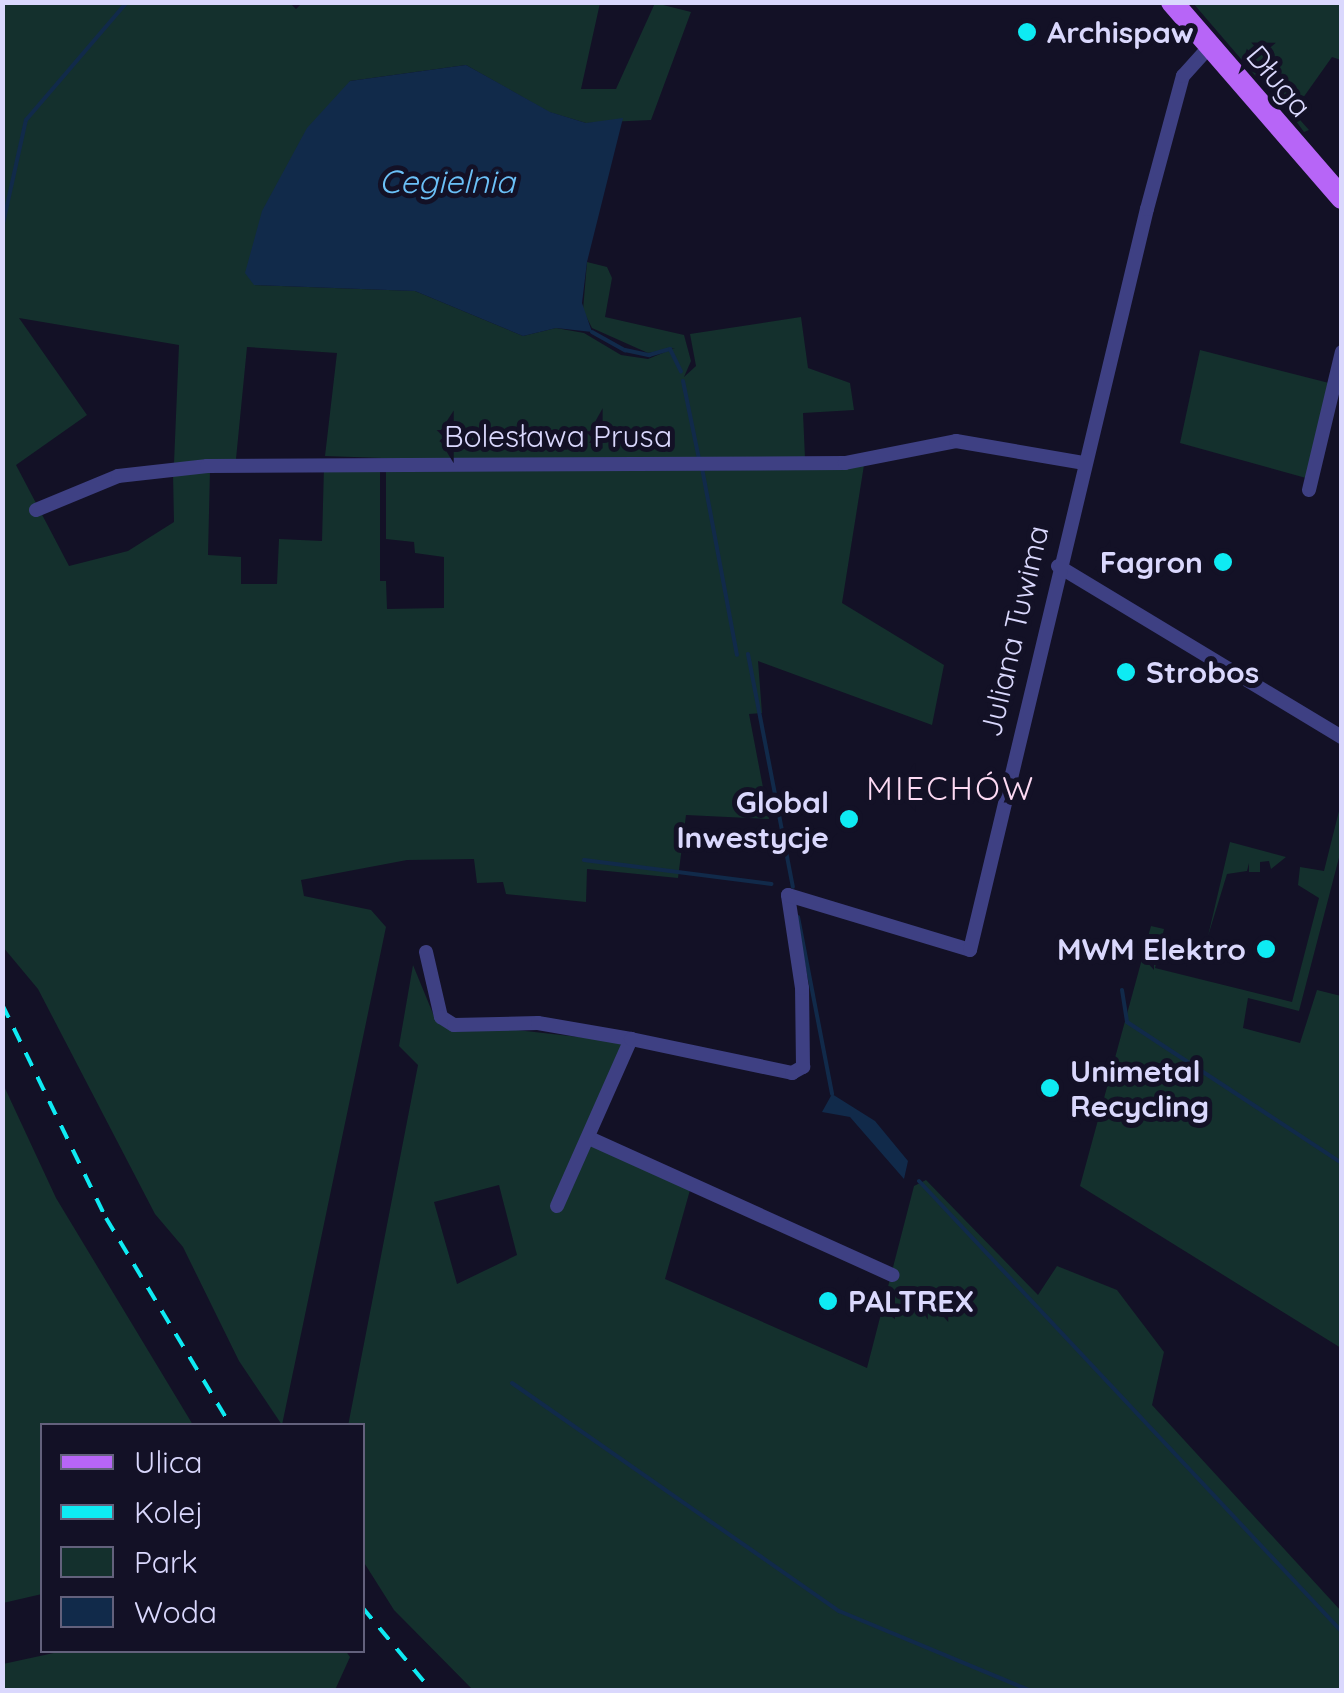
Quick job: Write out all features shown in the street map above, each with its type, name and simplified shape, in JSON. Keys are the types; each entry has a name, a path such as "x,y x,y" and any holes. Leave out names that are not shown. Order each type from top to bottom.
{"main road":[{"name":"Długa","path":"1172,2 1342,198"}],"street":[{"name":"Juliana Tuwima","path":"426,952 442,1017 454,1024 538,1023 792,1072 803,1066 802,988 788,895 970,950 1082,464 1178,91 1188,68 1210,46"},
{"path":"1310,490 1342,352"},
{"name":"Bolesława Prusa","path":"36,510 118,476 208,466 845,462 956,441 1082,464"},
{"path":"1058,566 1342,737"},
{"path":"557,1206 631,1039"},
{"path":"589,1138 892,1275"}],"green space":[{"path":"289,2 296,9 303,2 600,3 581,89 616,89 655,3 691,12 651,120 586,123 549,112 466,65 350,81 254,285 415,291 523,336 556,328 584,333 621,355 648,359 675,348 648,353 592,328 583,310 587,262 607,267 612,278 605,317 684,335 691,361 684,377 696,366 690,334 801,317 808,368 850,383 854,410 803,413 805,458 864,465 842,603 944,665 932,725 758,661 762,713 749,714 769,819 686,815 678,878 587,869 586,902 506,894 503,882 477,883 474,859 407,860 301,880 304,896 371,910 386,927 282,1423 239,1361 183,1247 155,1214 38,989 3,947 2,3","holes":["19,318 179,345 174,463 236,459 247,347 337,353 325,456 496,462 386,466 386,539 414,542 415,553 444,557 444,608 387,609 386,581 380,581 380,471 324,467 322,541 279,539 277,584 241,584 241,557 208,555 210,470 173,473 174,522 128,551 69,566 16,465 87,415"]},
{"path":"1193,3 1341,3 1341,60 1332,57 1293,112 1309,130 1304,132 1266,80 1259,80"},
{"path":"1200,350 1329,383 1306,478 1180,443"},
{"path":"1341,803 1341,850 1299,1011 1248,998 1243,1028 1300,1043 1317,990 1341,996 1341,1348 1080,1186 1151,926 1164,929 1155,968 1292,1002 1319,898 1298,885 1300,867 1324,871"},
{"path":"1230,842 1286,857 1271,869 1269,861 1260,862 1260,872 1249,872 1249,863 1247,871 1227,874 1208,936"},
{"path":"413,965 436,1021 623,1042 582,1139 690,1190 665,1279 867,1368 914,1186 926,1180 1038,1295 1057,1266 1117,1290 1164,1352 1152,1405 1341,1611 1341,1690 473,1690 394,1610 365,1564 365,1423 349,1423 418,1065 399,1046","holes":["499,1185 517,1255 457,1284 434,1202"]},
{"path":"3,1084 56,1198 192,1423 40,1423 40,1594 3,1603"},
{"path":"54,1653 347,1653 350,1657 335,1690 3,1690 3,1664"}],"water":[{"name":"Cegielnia","path":"466,65 550,112 586,123 623,118 587,262 582,303 592,332 556,328 523,336 415,291 254,285 245,273 262,211 307,128 350,81"},
{"path":"832,1094 875,1121 908,1161 904,1179 850,1117 822,1112"}],"waterway":[{"path":"2,228 26,120 127,2"},
{"path":"592,332 625,350 649,355 670,349 681,372"},
{"path":"683,381 699,459"},
{"path":"702,468 737,655"},
{"path":"748,654 793,887"},
{"path":"584,860 771,884"},
{"path":"798,917 832,1094"},
{"path":"1122,990 1127,1022 1342,1163"},
{"path":"919,1181 1342,1632"},
{"path":"512,1383 839,1611 1029,1690"}],"railway":[{"path":"2,1004 106,1218 229,1423"},
{"path":"365,1611 431,1690"}],"place":[{"name":"Archispaw","path":"1027,32"},
{"name":"Fagron","path":"1223,562"},
{"name":"Strobos","path":"1126,672"},
{"name":"Global Inwestycje","path":"849,819"},
{"name":"MWM Elektro","path":"1266,949"},
{"name":"Unimetal Recycling","path":"1050,1088"},
{"name":"PALTREX","path":"828,1301"}],"district":[{"name":"MIECHÓW","path":"951,788"}]}
